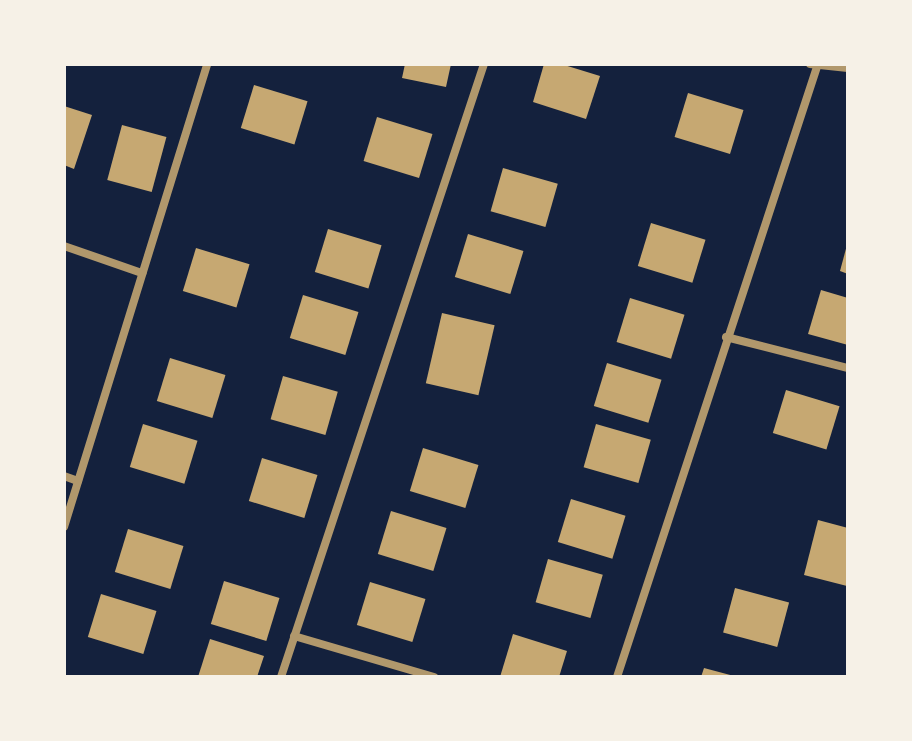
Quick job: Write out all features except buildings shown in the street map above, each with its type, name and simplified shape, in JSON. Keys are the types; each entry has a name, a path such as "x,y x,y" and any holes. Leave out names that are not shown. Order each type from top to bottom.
{"street":[{"path":"64,527 207,64"},
{"path":"281,677 484,64"},
{"path":"617,677 815,65 848,68"},
{"path":"64,246 142,273"},
{"path":"726,337 848,368"},
{"path":"64,476 78,481"},
{"path":"294,636 434,677"}]}
